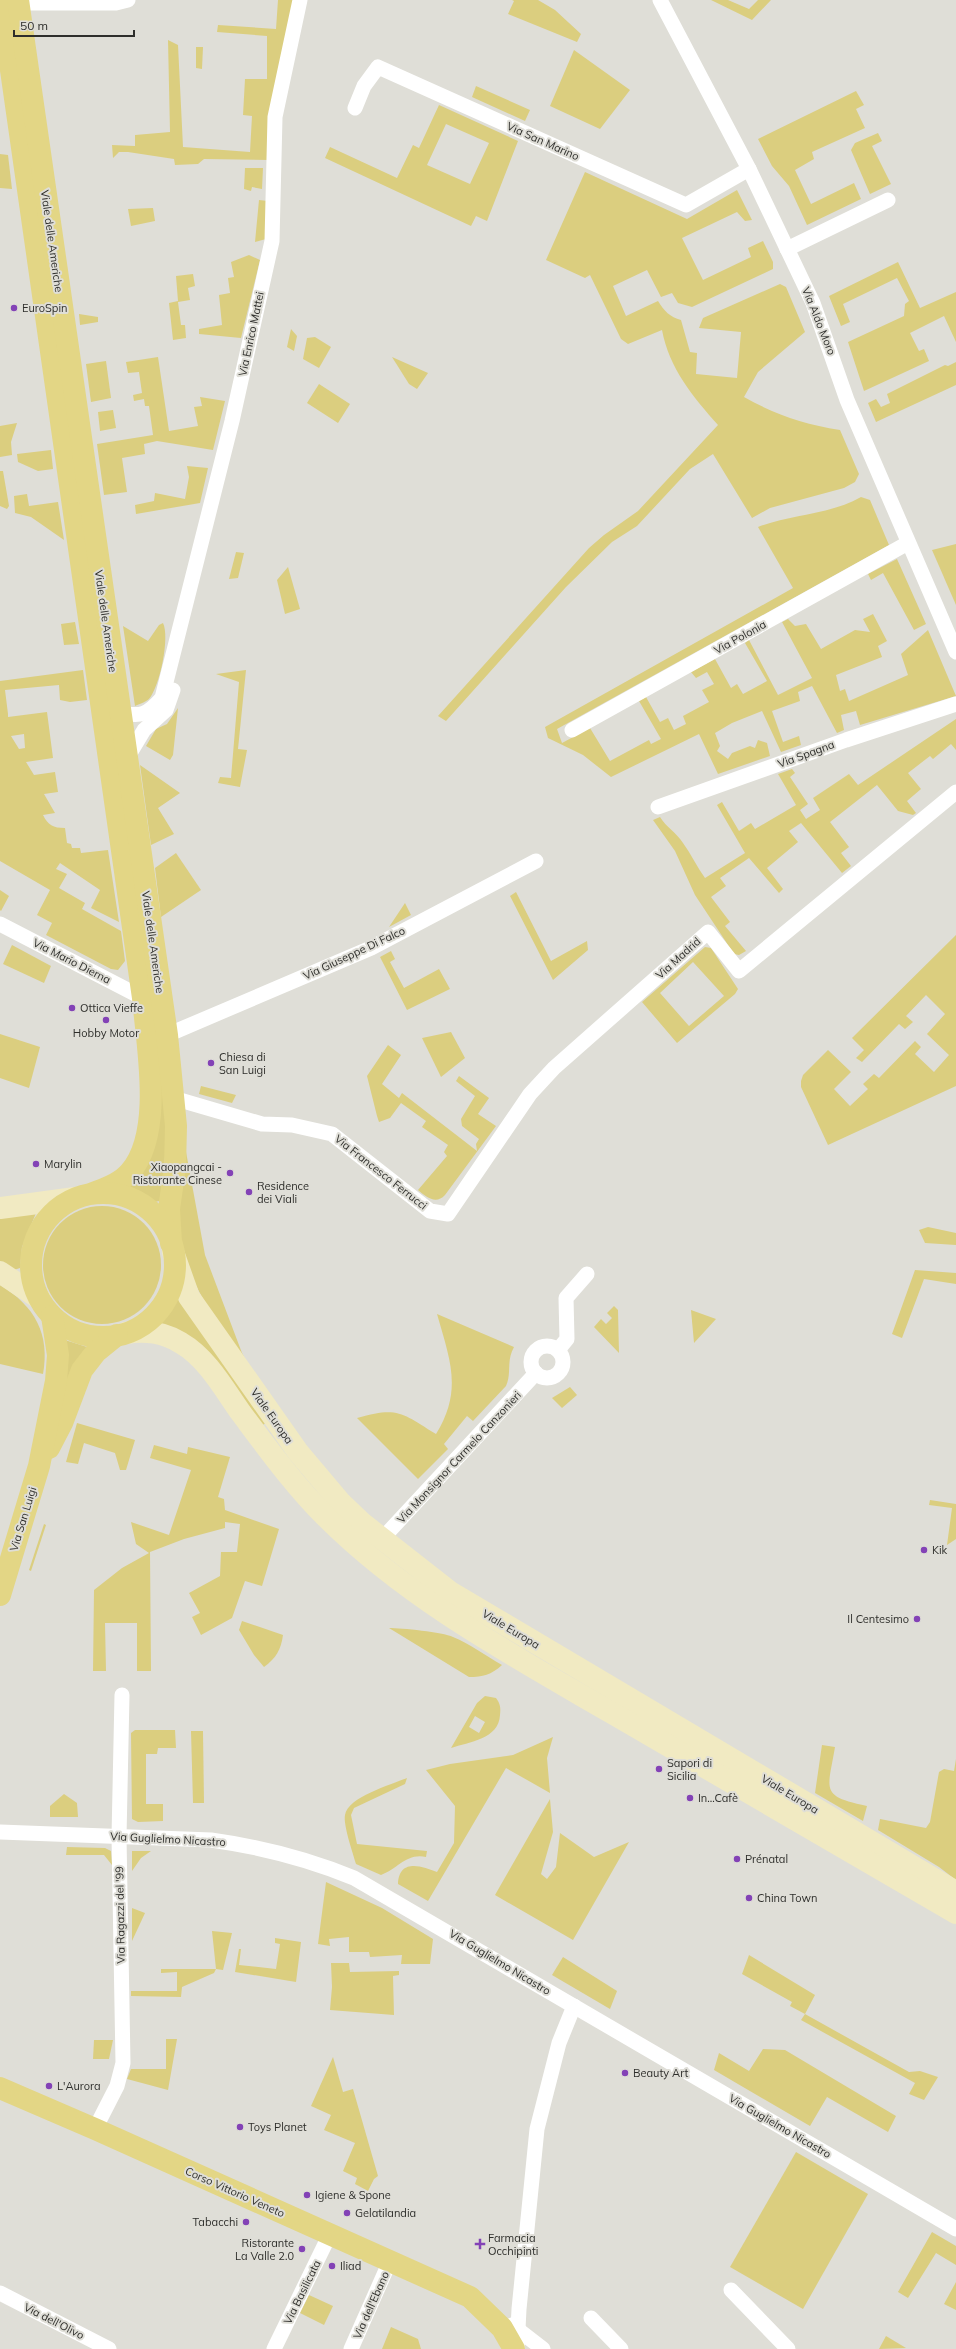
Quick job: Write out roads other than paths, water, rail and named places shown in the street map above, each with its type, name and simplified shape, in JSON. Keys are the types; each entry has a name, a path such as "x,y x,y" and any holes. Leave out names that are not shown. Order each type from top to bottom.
{"main road":[{"name":"Viale delle Americhe","path":"12,1 167,1035 176,1140 175,1167 169,1209 172,1247"},
{"name":"Viale delle Americhe","path":"12,1 143,998 150,1086 148,1133 143,1151 131,1172 119,1182 84,1196"},
{"path":"0,1208 30,1202 115,1194 141,1204 154,1215 164,1228 172,1247 174,1272 169,1292 159,1310 144,1324 121,1334 96,1352 82,1370 62,1422 39,1466"},
{"path":"39,1466 56,1381 58,1355 46,1307 32,1277 33,1249 38,1233 47,1218 60,1206 84,1196"},
{"name":"Viale Europa","path":"172,1247 190,1297 298,1452 341,1503 381,1540 450,1592 956,1892"},
{"path":"0,1272 46,1307 66,1326 82,1334 99,1336 121,1334"},
{"name":"Viale Europa","path":"121,1334 152,1332 173,1339 190,1349 212,1373 296,1484 326,1517 383,1567 435,1605 515,1656 956,1913"},
{"name":"Via San Luigi","path":"0,1595 39,1466"},
{"name":"Corso Vittorio Veneto","path":"0,2088 470,2297 502,2328 514,2349"}],"street":[{"path":"12,1 116,3 128,0"},
{"name":"Via Enrico Mattei","path":"119,712 133,716 152,709 162,698 171,664 232,422 272,241 275,117 300,0"},
{"name":"Via Aldo Moro","path":"660,0 749,169 813,303 847,400 956,652"},
{"name":"Via San Marino","path":"355,108 364,86 378,67 686,205 749,169"},
{"path":"787,249 888,200"},
{"name":"Via Polonia","path":"572,730 908,543"},
{"path":"126,760 144,730 166,710 174,685 171,664"},
{"name":"Via Spagna","path":"658,808 846,740 956,704"},
{"name":"Via Madrid","path":"448,1214 530,1094 554,1068 708,932 739,971 956,792"},
{"name":"Via Giuseppe Di Falco","path":"167,1035 371,948 536,861"},
{"name":"Via Mario Dierna","path":"0,924 143,998"},
{"name":"Via Francesco Ferrucci","path":"173,1098 262,1124 292,1125 332,1134 430,1211 448,1214"},
{"path":"558,1350 567,1339 566,1298 587,1274"},
{"path":"546,1346 558,1350 562,1362 559,1371 550,1377 536,1373 531,1364 536,1350 546,1346"},
{"name":"Via Monsignor Carmelo Canzonieri","path":"381,1540 536,1373"},
{"name":"Via Ragazzi del '99","path":"95,2129 117,2086 123,2063 119,1836 122,1695"},
{"name":"Via Guglielmo Nicastro","path":"0,1832 211,1840 244,1844 301,1858 331,1868 376,1889 956,2229"},
{"path":"517,2349 537,2129 559,2043 574,2006"},
{"name":"Via Basilicata","path":"274,2349 330,2234"},
{"name":"Via dell'Ebano","path":"352,2349 390,2261"},
{"path":"731,2290 788,2349"},
{"name":"Via dell'Olivo","path":"0,2293 109,2349"},
{"path":"470,2297 518,2328 542,2349"},
{"path":"591,2318 621,2349"},
{"path":"527,2349 537,2347 542,2349"}],"place":[{"name":"EuroSpin","path":"14,308"},
{"name":"Ottica Vieffe","path":"72,1008"},
{"name":"Hobby Motor","path":"106,1020"},
{"name":"Chiesa di San Luigi","path":"211,1063"},
{"name":"Marylin","path":"36,1164"},
{"name":"Xiaopangcai - Ristorante Cinese","path":"230,1173"},
{"name":"Residence dei Viali","path":"249,1192"},
{"name":"Kik","path":"924,1550"},
{"name":"Il Centesimo","path":"917,1619"},
{"name":"Sapori di Sicilia","path":"659,1769"},
{"name":"In...Cafè","path":"690,1798"},
{"name":"Prénatal","path":"737,1859"},
{"name":"China Town","path":"749,1898"},
{"name":"Beauty Art","path":"625,2073"},
{"name":"L'Aurora","path":"49,2086"},
{"name":"Toys Planet","path":"240,2127"},
{"name":"Igiene & Spone","path":"307,2195"},
{"name":"Gelatilandia","path":"347,2213"},
{"name":"Tabacchi","path":"246,2222"},
{"name":"Farmacia Occhipinti","path":"480,2244"},
{"name":"Ristorante La Valle 2.0","path":"302,2249"},
{"name":"Iliad","path":"332,2266"}]}
